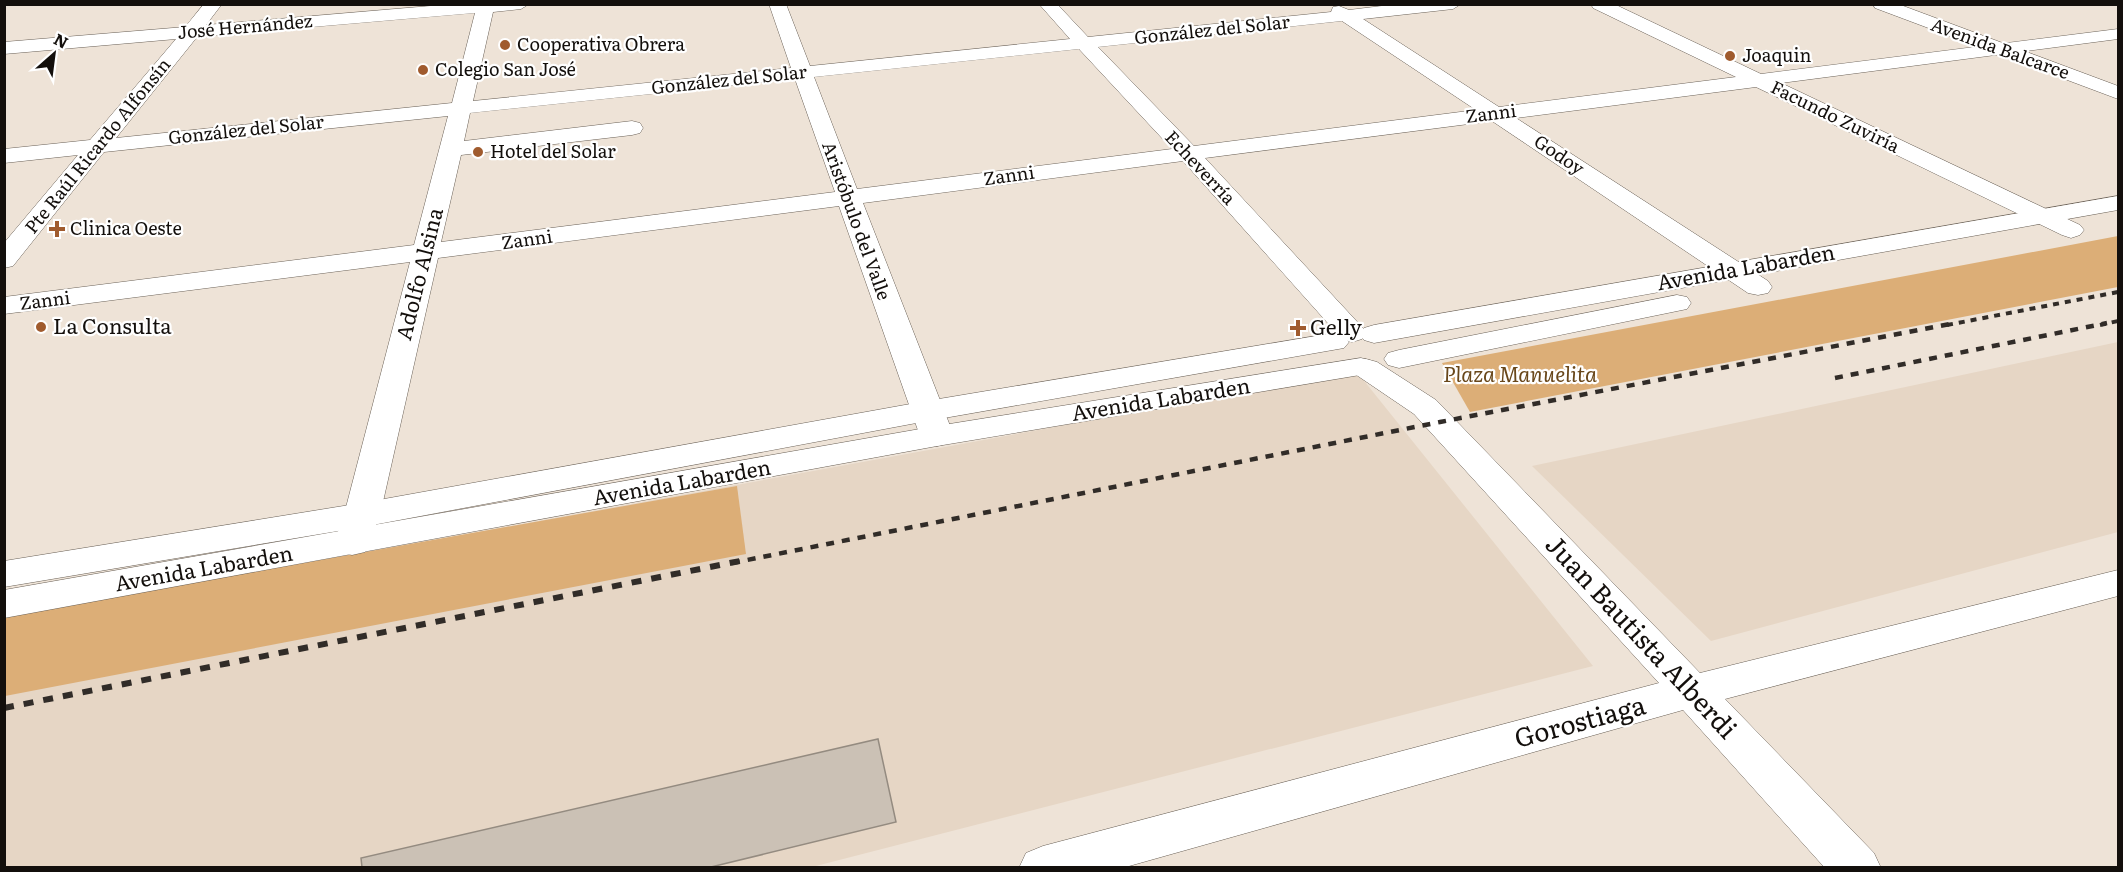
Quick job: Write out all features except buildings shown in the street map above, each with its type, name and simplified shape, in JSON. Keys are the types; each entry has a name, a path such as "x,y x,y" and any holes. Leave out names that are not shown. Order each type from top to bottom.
{"street":[{"name":"Pte Raúl Ricardo Alfonsín","path":"4,260 100,146 214,4"},
{"name":"José Hernández","path":"4,48 521,4"},
{"name":"Aristóbulo del Valle","path":"777,4 932,424"},
{"name":"Echeverría","path":"1047,4 1187,152 1353,336"},
{"name":"González del Solar","path":"4,156 1084,43 1338,10 1453,4"},
{"name":"Facundo Zuviría","path":"1599,4 2071,230"},
{"name":"Avenida Balcarce","path":"1881,4 2118,86"},
{"name":"Avenida Balcarce","path":"1897,4 2118,93"},
{"name":"Adolfo Alsina","path":"357,529 485,6"},
{"name":"Godoy","path":"1338,10 1758,287"},
{"name":"Zanni","path":"4,306 425,254 1187,152 2118,34"},
{"path":"451,149 633,128"},
{"name":"Avenida Labarden","path":"4,604 357,529 932,424 1353,336 2118,203"},
{"name":"Avenida Labarden","path":"932,424 1364,367 1384,367 1398,360 1758,287 2118,222"},
{"name":"Juan Bautista Alberdi","path":"1425,407 1364,367 1348,363 1333,349 1353,336 1396,345 1400,352 1398,360 1425,407 1857,867"},
{"name":"Avenida Labarden","path":"4,574 357,529"},
{"name":"Gorostiaga","path":"1057,866 1692,691 2118,583"}],"shaded area":[{"path":"2118,342 2118,532 1711,641 1532,466"},
{"path":"1357,372 1593,666 812,867 5,868 5,618"}],"green space":[{"name":"Plaza Manuelita","path":"2118,236 2118,287 1470,412 1442,363"},
{"path":"737,486 746,554 5,696 5,616"}],"railway":[{"path":"1947,325 2118,292"},
{"path":"2100,325 2118,321"},
{"path":"732,563 1440,422 1955,323"},
{"path":"1835,378 2107,323"},
{"path":"4,708 740,561"}],"place":[{"name":"Cooperativa Obrera","path":"505,45"},
{"name":"Joaquin","path":"1730,56"},
{"name":"Colegio San José","path":"423,70"},
{"name":"Hotel del Solar","path":"478,152"},
{"name":"Clinica Oeste","path":"57,229"},
{"name":"La Consulta","path":"41,327"},
{"name":"Gelly","path":"1298,328"}]}
